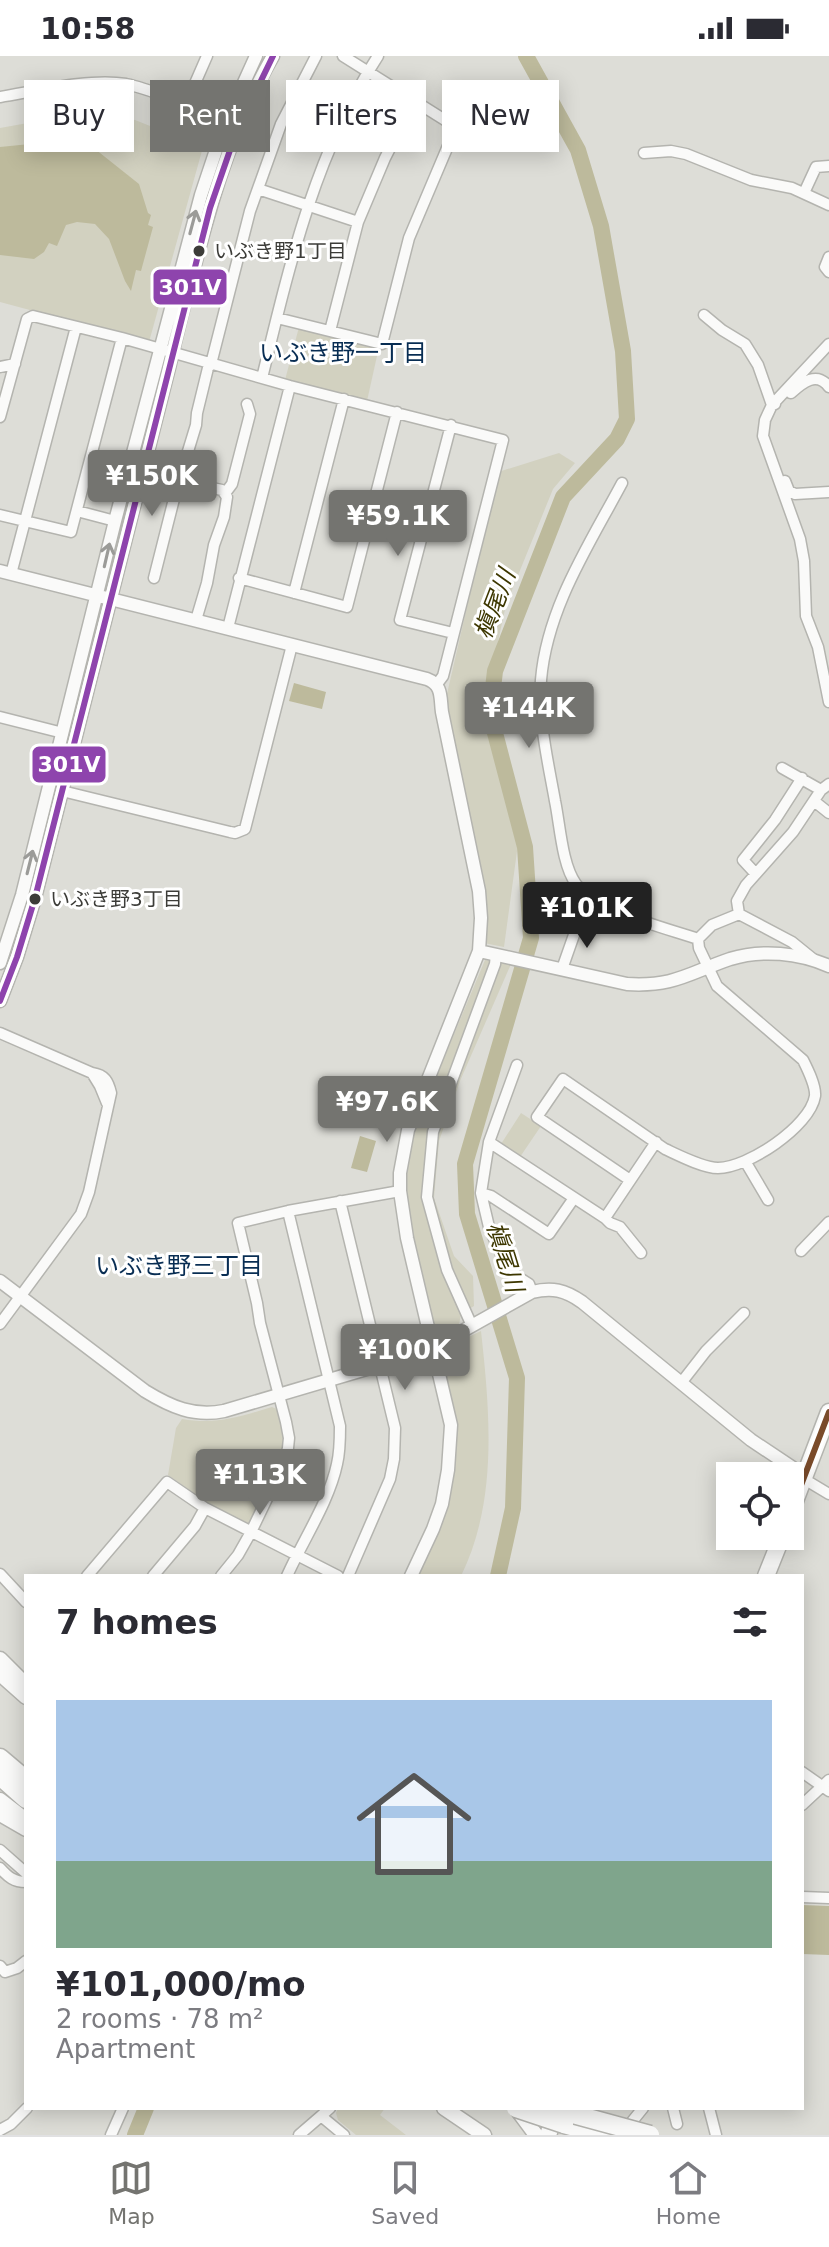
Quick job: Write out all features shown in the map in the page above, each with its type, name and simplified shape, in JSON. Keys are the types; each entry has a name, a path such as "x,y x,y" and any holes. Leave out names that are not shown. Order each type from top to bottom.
{"highway":[{"path":"805,1476 829,1412"},
{"path":"767,1574 776,1550"},
{"path":"0,1758 24,1778"},
{"path":"0,1776 24,1797"},
{"path":"523,2110 603,2135"},
{"path":"549,2122 650,2135"}],"main road":[{"path":"0,1659 24,1683"},
{"path":"0,1674 24,1695"},
{"path":"0,1800 24,1818"},
{"path":"0,1814 24,1828"},
{"path":"438,2110 470,2135"},
{"path":"447,2110 484,2135"},
{"path":"522,2110 549,2122"}],"street":[{"path":"0,97 104,82 125,84 186,104 207,56"},
{"path":"0,1001 35,898 62,791 104,598 115,521 159,349 201,195 223,129 256,56"},
{"path":"0,963 22,895 63,733 173,353 204,230 231,142 260,77 273,56"},
{"path":"226,492 187,483 182,471 250,211 281,124 316,56"},
{"path":"343,56 381,80"},
{"path":"262,378 308,205 332,141 378,56"},
{"path":"277,318 382,344 409,238 456,127 426,108"},
{"path":"644,153 671,151 686,154 751,180 792,188 829,205"},
{"path":"330,331 358,222 388,152"},
{"path":"804,193 816,167 829,166"},
{"path":"258,189 358,222"},
{"path":"829,257 825,267 829,272"},
{"path":"704,315 745,344 758,365 772,405"},
{"path":"0,417 27,319 33,316 503,440 443,676 437,684"},
{"path":"76,327 25,521 6,572 427,679 437,684 440,691 479,891 481,918 479,951 408,1130 403,1155 400,1191 407,1238 451,1425 442,1504 412,1574"},
{"path":"0,515 71,532 122,338"},
{"path":"829,344 772,405 765,420 763,436 800,539 806,616 818,647 829,702"},
{"path":"0,367 15,364"},
{"path":"772,405 808,380 819,378 829,387"},
{"path":"228,628 290,386"},
{"path":"294,593 344,399"},
{"path":"196,620 224,517 226,492 232,484 250,414 247,404"},
{"path":"239,578 347,607 397,412"},
{"path":"451,425 400,620 453,633"},
{"path":"774,467 781,472 789,491 795,494 829,492"},
{"path":"154,578 178,483 183,479"},
{"path":"622,483 559,603 546,644 541,681 542,720 548,760 567,862 576,884 618,912 698,939"},
{"path":"77,511 115,521"},
{"path":"62,791 230,832 245,829 292,645"},
{"path":"0,717 63,733"},
{"path":"739,914 737,901 755,873 793,832 825,787 782,768"},
{"path":"755,873 743,860 775,820 802,778"},
{"path":"814,801 829,813"},
{"path":"698,939 712,925 739,914"},
{"path":"739,914 829,966"},
{"path":"559,969 578,928"},
{"path":"630,1180 537,1117 563,1079 675,1154 715,1168 730,1167 754,1158 791,1131 807,1114 815,1095 803,1060 717,986 699,948 698,939"},
{"path":"479,951 627,984 644,985 669,983 731,959 763,953 813,959"},
{"path":"474,1324 467,1320 447,1270 427,1197 433,1132 497,955"},
{"path":"0,1033 100,1074 109,1083 111,1093 89,1192 81,1214 0,1324"},
{"path":"517,1065 515,1084 489,1142 481,1193 489,1227 501,1254 518,1277 529,1284 528,1294"},
{"path":"489,1142 620,1227 639,1247"},
{"path":"605,1218 656,1142"},
{"path":"745,1161 768,1200"},
{"path":"223,1574 251,1532 285,1461 289,1438 238,1223 400,1191"},
{"path":"481,1193 491,1196 549,1234 574,1198"},
{"path":"340,1201 395,1428 394,1459 383,1496 349,1574"},
{"path":"288,1211 340,1426 337,1465 329,1490 288,1574"},
{"path":"801,1251 829,1222"},
{"path":"0,1281 145,1391 168,1405 199,1413 213,1413 278,1395 434,1347 528,1294 545,1289 559,1290 570,1294 751,1440 829,1494"},
{"path":"681,1383 706,1351 744,1313"},
{"path":"89,1574 167,1482 205,1508 334,1574"},
{"path":"155,1574 195,1526 205,1508"},
{"path":"0,1574 24,1600"},
{"path":"804,1773 827,1786 804,1803"},
{"path":"0,1850 24,1871"},
{"path":"0,1868 9,1878 24,1882"},
{"path":"804,1897 829,1898"},
{"path":"0,1966 5,1972 24,1963"},
{"path":"0,2130 25,2110"},
{"path":"111,2135 122,2110"},
{"path":"622,2133 641,2110"},
{"path":"674,2110 677,2124"},
{"path":"710,2110 716,2135"},
{"path":"299,2135 326,2112 344,2135"},
{"path":"622,2133 636,2135"}],"green space":[{"path":"134,120 150,126 150,152 202,152 149,342 0,302 0,128 24,124 24,152 134,152"},
{"path":"299,327 379,347 367,401 285,380"},
{"path":"559,453 575,463 553,489 506,605 482,714 518,844 504,947 484,943 446,714 447,694 498,472"},
{"path":"485,960 511,964 460,1081 439,1141 434,1198 454,1256 473,1276 474,1306 461,1314 459,1325 437,1339 410,1237 405,1189 409,1142"},
{"path":"521,1113 541,1126 520,1157 501,1144"},
{"path":"481,1331 488,1424 486,1487 473,1547 462,1574 416,1574 444,1511 454,1472 454,1426 443,1349"},
{"path":"272,1407 279,1410 285,1440 282,1459 251,1522 246,1523 208,1503 168,1475 176,1428 182,1419 217,1420"},
{"path":"337,2110 384,2110 380,2115 406,2135 356,2135 338,2120"}],"shaded area":[{"path":"24,145 24,152 99,152 139,184 151,215 148,225 153,227 141,271 136,270 131,291 109,239 95,224 77,222 66,225 57,246 49,243 44,252 34,259 0,255 0,147"},
{"path":"294,683 326,692 322,709 289,701"},
{"path":"360,1136 376,1141 367,1172 351,1168"},
{"path":"804,1905 829,1906 829,1955 804,1954"}],"waterway":[{"name":"槇尾川","path":"498,1574 513,1508 517,1378 467,1214 465,1164 531,938 525,847 490,714 495,671 563,497 617,439 627,419 623,351 601,226 578,150 526,56"},
{"name":"槇尾川","path":"135,2135 145,2110"}],"transit line":[{"name":"301V","path":"0,1001 35,898 210,208 237,130 273,56"},
{"path":"804,1477 829,1412"}],"place":[{"name":"いぶき野1丁目","path":"199,251"},
{"name":"いぶき野3丁目","path":"35,899"}],"district":[{"name":"いぶき野一丁目","path":"343,353"},
{"name":"いぶき野三丁目","path":"179,1266"}]}
